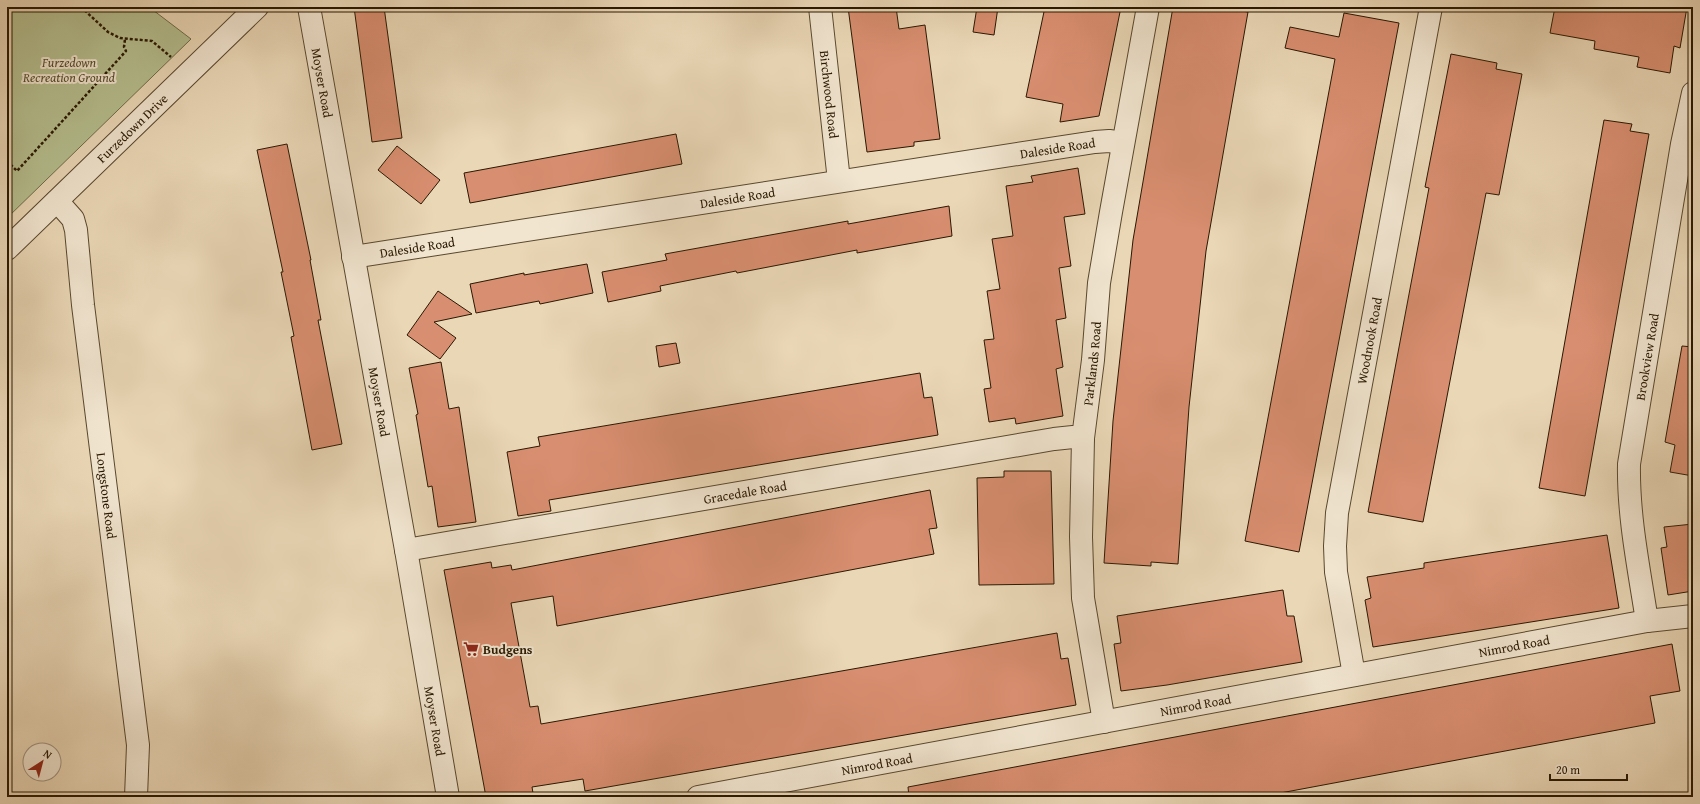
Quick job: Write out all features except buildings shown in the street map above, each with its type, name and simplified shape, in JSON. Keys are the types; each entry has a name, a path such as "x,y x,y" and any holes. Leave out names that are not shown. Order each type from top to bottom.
{"street":[{"name":"Furzedown Drive","path":"7,249 257,7"},
{"name":"Moyser Road","path":"309,7 406,550 448,797"},
{"name":"Birchwood Road","path":"820,7 839,181"},
{"name":"Parklands Road","path":"1104,722 1087,629 1082,590 1081,536 1084,438 1100,284 1123,143 1148,7"},
{"name":"Woodnook Road","path":"1354,675 1336,572 1335,546 1337,513 1431,7"},
{"name":"Brookview Road","path":"1647,621 1628,487 1629,464 1682,144 1693,92"},
{"name":"Daleside Road","path":"353,257 1095,142 1109,141 1123,143"},
{"name":"Longstone Road","path":"57,201 73,219 76,230 83,305 138,745 136,797"},
{"name":"Gracedale Road","path":"406,550 1054,439 1073,437 1084,438"},
{"name":"Nimrod Road","path":"698,797 1647,621 1693,616"}],"path":[{"path":"81,7 108,32 120,38 152,41 162,48 188,74"},
{"path":"7,161 17,171 126,51 124,47 126,39"}],"green space":[{"name":"Furzedown Recreation Ground","path":"7,7 149,7 191,39 7,218"}],"place":[{"name":"Budgens","path":"471,649"}]}
